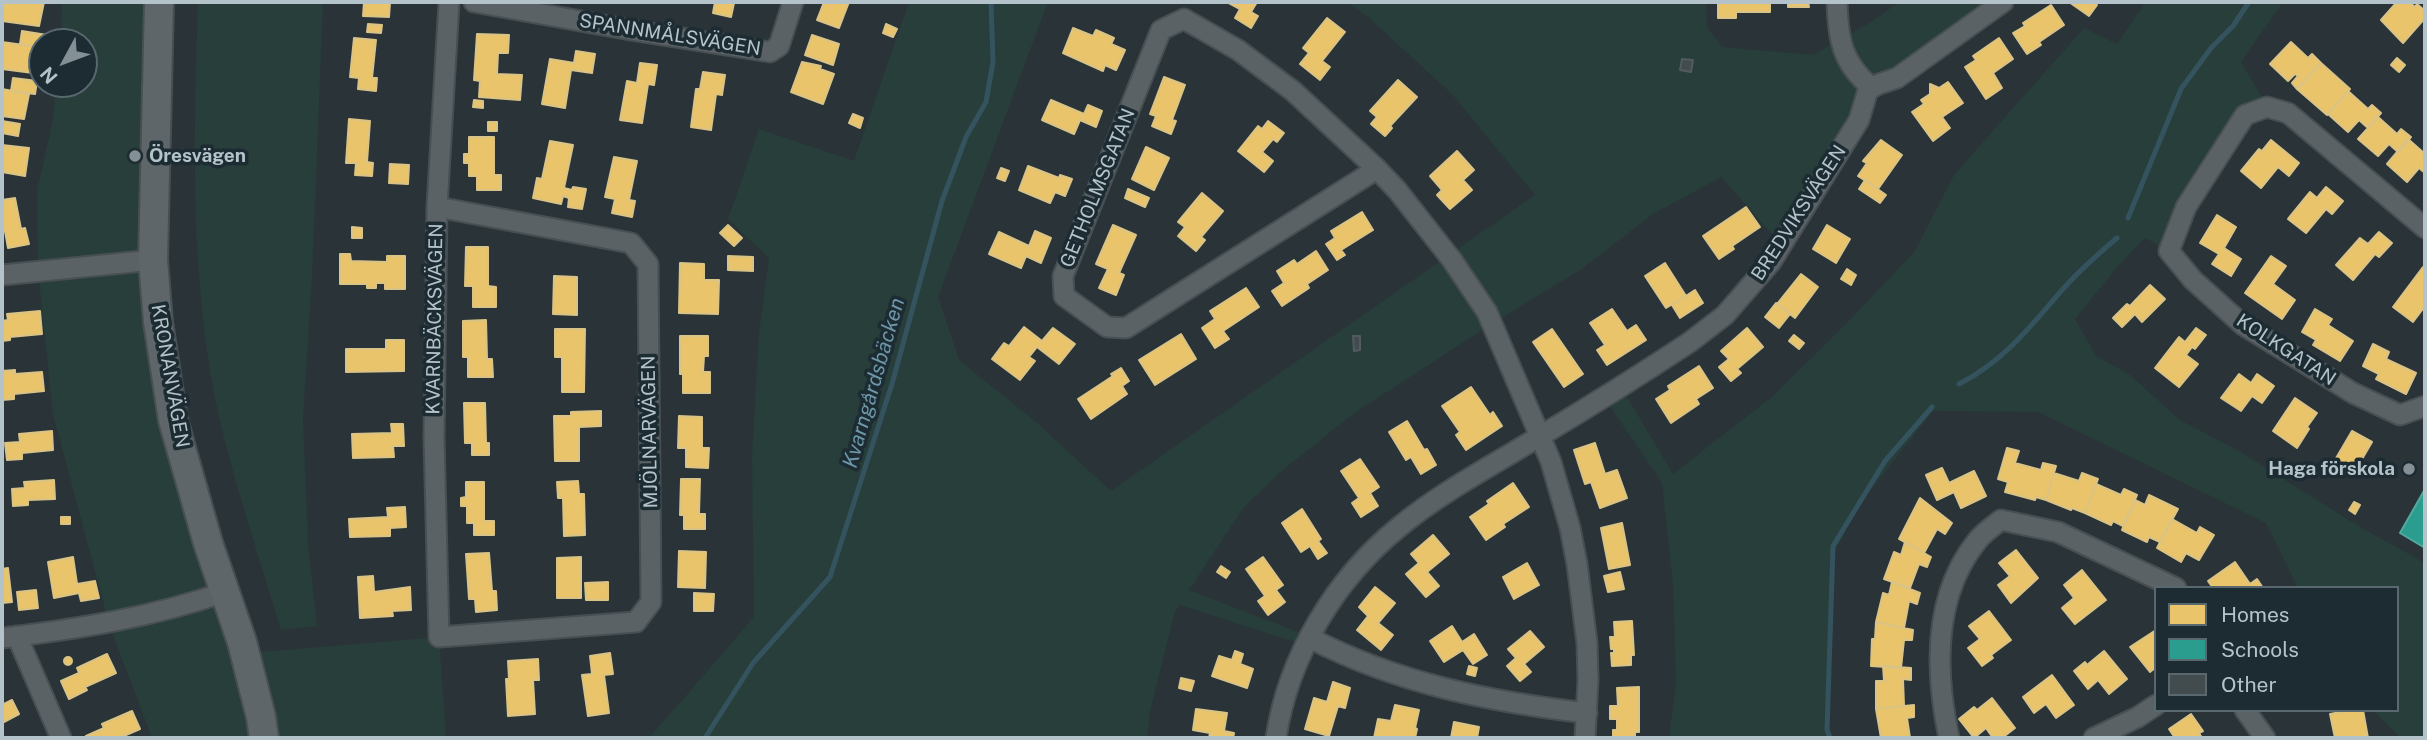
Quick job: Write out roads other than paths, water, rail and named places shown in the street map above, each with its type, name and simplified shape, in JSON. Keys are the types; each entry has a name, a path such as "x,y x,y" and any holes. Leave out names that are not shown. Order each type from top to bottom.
{"street":[{"name":"KRONANVÄGEN","path":"159,2 153,260 158,322 173,420 208,543 245,655 264,738"},
{"name":"KVARNBÄCKSVÄGEN","path":"439,637 434,437 437,206 449,2"},
{"name":"SPANNMÅLSVÄGEN","path":"474,2 770,51 779,46 793,2"},
{"path":"1837,2 1839,32 1846,55 1854,72 1871,88 1897,78 2003,2"},
{"name":"GETHOLMSGATAN","path":"1377,169 1126,328 1107,327 1064,296 1063,275 1161,30 1184,19 1238,50 1293,91 1377,169 1397,190 1476,293 1496,332 1540,436"},
{"name":"BREDVIKSVÄGEN","path":"1276,738 1287,691 1310,638 1339,589 1358,566 1420,511 1690,342 1741,299 1785,242 1859,120 1866,94 1871,88"},
{"name":"KOLKGATAN","path":"2425,228 2288,113 2267,107 2245,115 2186,208 2169,251 2193,280 2243,325 2353,393 2400,415 2425,406"},
{"name":"MJÖLNARVÄGEN","path":"437,206 631,243 648,264 651,588 651,602 636,622 439,637"},
{"path":"2,275 153,260"},
{"path":"1540,436 1562,496 1577,564 1587,643 1585,738"},
{"path":"1949,738 1942,704 1943,611 1954,581 1977,541 2001,520 2058,531 2172,586"},
{"path":"61,738 9,637 122,620 168,610 225,592"},
{"path":"1310,638 1381,669 1463,694 1587,713"},
{"path":"2094,738 2154,706"},
{"path":"2246,712 2265,738"}],"waterway":[{"name":"Kvarngårdsbäcken","path":"705,738 753,663 830,577 892,384 942,201 966,137 986,102 993,62 991,2"},
{"path":"2128,218 2181,89 2211,48 2233,26 2249,2"},
{"path":"1959,384 2003,354 2075,276 2117,238"},
{"path":"1830,738 1827,730 1833,546 1885,461 1932,407"}],"place":[{"name":"Öresvägen","path":"135,156"},
{"name":"Haga förskola","path":"2409,469"}]}
